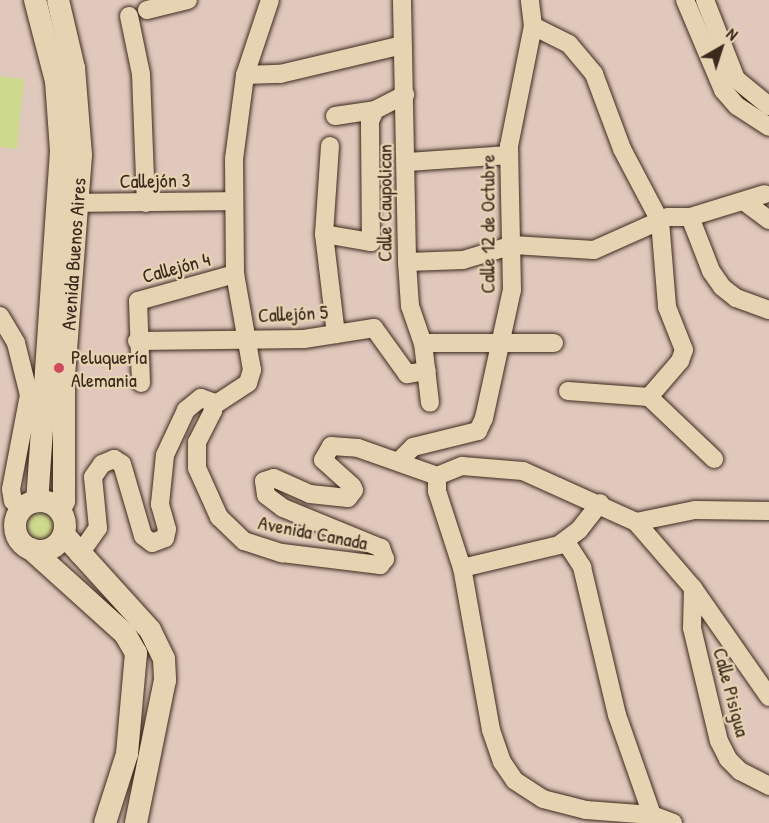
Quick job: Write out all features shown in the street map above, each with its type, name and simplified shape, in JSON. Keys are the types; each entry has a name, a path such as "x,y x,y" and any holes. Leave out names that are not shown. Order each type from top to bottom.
{"main road":[{"name":"Avenida Buenos Aires","path":"30,505 61,151 56,81 35,0"},
{"name":"Avenida Buenos Aires","path":"58,0 70,40 80,110 64,376 64,501 60,510"},
{"path":"105,823 127,754 136,653 125,634 31,549 16,531 30,505 60,510 64,535 79,555 150,630 164,659 165,680 136,823"},
{"path":"31,549 54,547 64,535"}],"street":[{"path":"79,555 98,528 93,477 102,464 114,459 122,464 142,536 153,543 162,541 167,529 160,504 161,477 176,425 195,401 207,399 213,406 248,383 252,370 249,338 235,274 234,159 245,75 270,0"},
{"name":"Calle Caupolican","path":"402,0 408,162 406,262 410,306 423,343 430,403"},
{"name":"Calle 12 de Octubre","path":"399,461 413,447 478,431 502,341 512,290 513,245 509,155 533,26 530,0"},
{"path":"685,0 723,90 737,106 769,127"},
{"path":"705,0 736,79 769,106"},
{"path":"147,10 178,1"},
{"path":"129,16 141,74 146,203"},
{"path":"533,26 569,44 594,74 622,149 660,221 667,307 684,350 680,361 649,397"},
{"path":"245,75 280,74 403,45"},
{"path":"335,116 375,110 405,95"},
{"path":"324,234 371,243 370,121 375,110"},
{"path":"330,146 324,234 336,334"},
{"path":"408,162 509,155"},
{"path":"406,262 463,260 513,245 594,250 660,221 690,217 765,194"},
{"name":"Callejón 3","path":"76,203 234,201"},
{"path":"745,202 769,220"},
{"path":"690,217 711,271 722,287 736,298 769,310"},
{"name":"Callejón 4","path":"141,383 137,341 138,301 235,274"},
{"path":"0,316 16,343 26,374 29,395 11,489 13,501 30,505"},
{"name":"Callejón 5","path":"137,341 304,339 374,328 407,374 427,371"},
{"path":"423,343 502,341 554,343"},
{"path":"568,391 649,397 714,459"},
{"name":"Avenida Canada","path":"213,406 197,442 197,468 207,494 230,531 244,541 282,553 380,565 385,559 381,548 283,508 266,495 262,484 274,478 310,494 348,498 352,495 352,486 325,464 322,455 331,446 358,447 437,476"},
{"path":"673,823 652,816 586,810 543,799 515,781 502,762 491,730 462,568 437,491 437,476 462,466 523,471 600,502 636,522 693,588 769,697"},
{"path":"462,568 566,542 600,502"},
{"path":"636,522 695,510 769,511"},
{"path":"566,542 582,567 616,716 652,816"},
{"name":"Calle Pisigua","path":"693,588 692,628 719,741 728,759 740,771 769,786"}],"green space":[{"path":"0,76 24,79 17,149 0,147"},
{"path":"41,513 50,517 54,526 50,535 41,539 32,535 28,526 32,517"}],"place":[{"name":"Peluquería Alemania","path":"59,368"}]}
